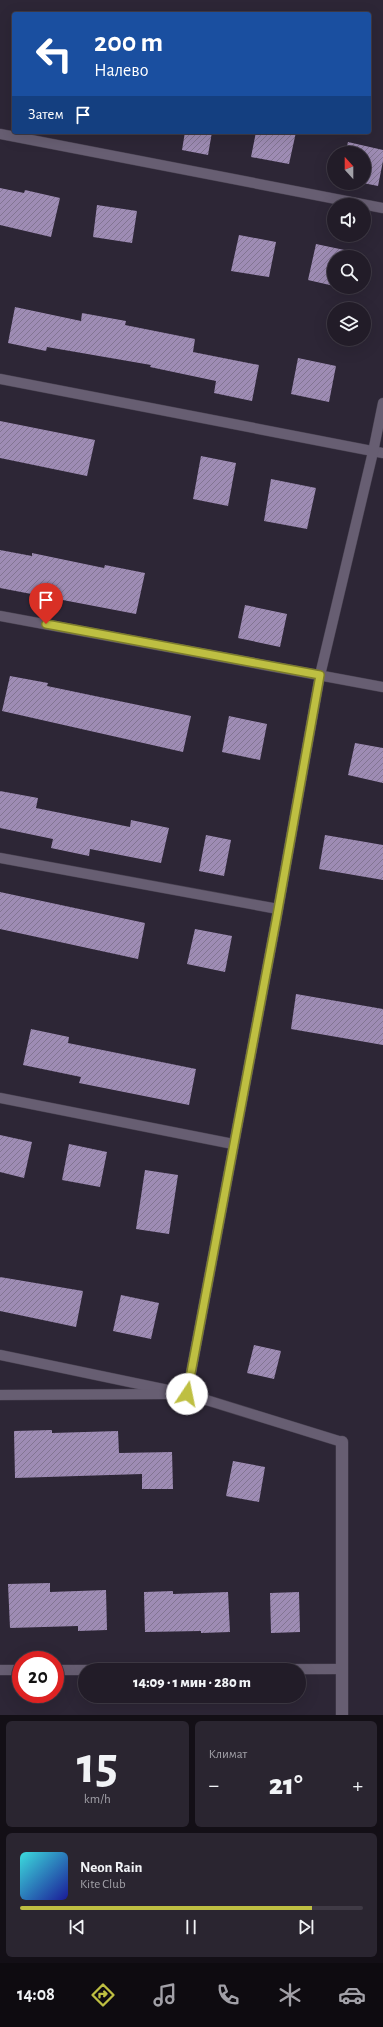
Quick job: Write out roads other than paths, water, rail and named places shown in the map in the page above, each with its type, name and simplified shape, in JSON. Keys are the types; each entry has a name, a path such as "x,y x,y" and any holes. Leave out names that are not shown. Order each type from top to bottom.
{"street":[{"path":"342,1442 342,1715"}],"lane":[{"path":"0,134 383,208"},
{"path":"0,379 378,453"},
{"path":"187,1394 278,909 320,675 378,453 383,403"},
{"path":"0,616 383,687"},
{"path":"0,858 278,909"},
{"path":"0,1098 233,1144"},
{"path":"0,1355 187,1394 342,1442"},
{"path":"0,1395 187,1394"},
{"path":"306,1669 342,1669"},
{"path":"0,1670 12,1670"},
{"path":"64,1670 78,1670"}]}
